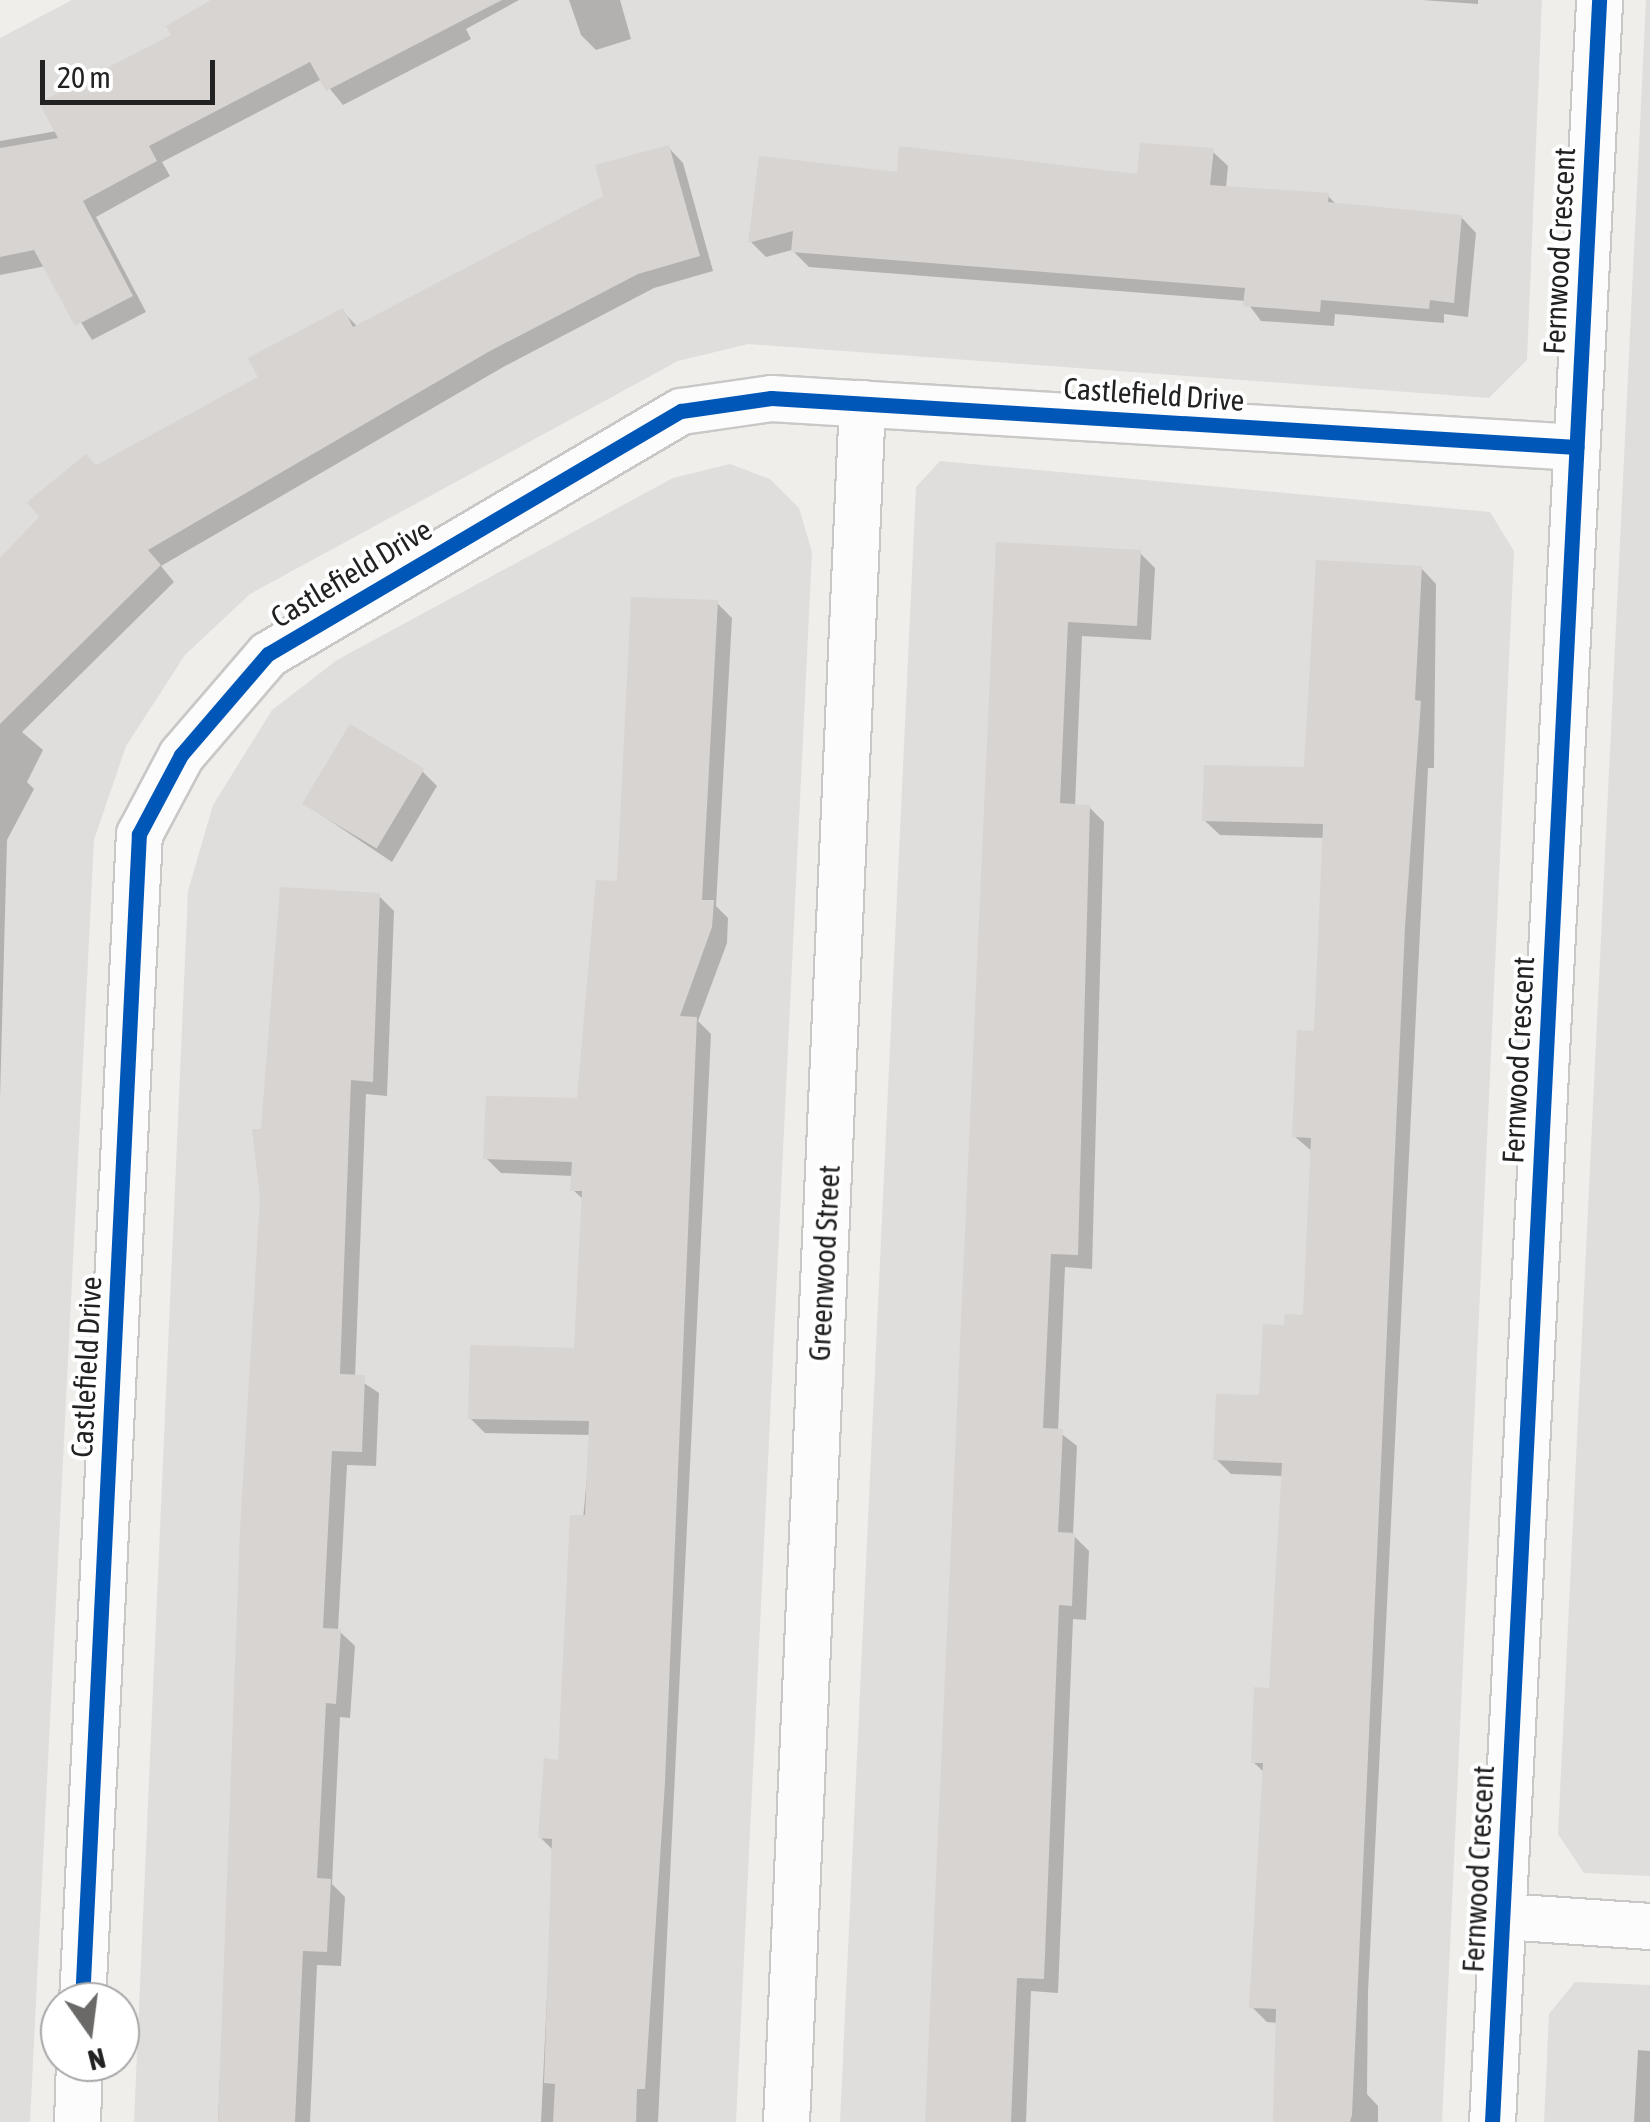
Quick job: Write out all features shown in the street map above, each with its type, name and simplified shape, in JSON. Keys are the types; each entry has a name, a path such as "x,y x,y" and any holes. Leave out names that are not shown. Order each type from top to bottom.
{"street":[{"name":"Fernwood Crescent","path":"1492,2122 1599,0"},
{"name":"Castlefield Drive","path":"83,1982 139,834 181,754 268,654 681,410 771,398 1577,448"},
{"name":"Greenwood Street","path":"786,2122 862,403"},
{"path":"1503,1916 1650,1926"},
{"path":"76,2122 79,2082"}],"shaded area":[{"path":"72,0 1542,0 1527,360 1489,398 748,344 678,361 250,594 185,655 126,746 94,840 30,2122 0,2122 0,38"},
{"path":"1646,0 1650,0 1650,1876 1584,1873 1558,1834"},
{"path":"940,461 1490,512 1514,551 1442,2122 840,2122 916,487"},
{"path":"730,464 770,479 799,508 812,552 736,2122 134,2122 136,2082 140,2082 140,1985 188,891 213,805 272,710 337,660 673,478"},
{"path":"1575,1982 1650,1985 1650,2122 1544,2122 1549,2014"}],"building":[{"path":"211,0 502,0 326,91 310,62 149,146 157,161 83,201 133,296 75,326 34,250 0,257 0,148 58,138 39,103 171,35 166,26"},
{"path":"1140,143 1214,148 1210,185 1329,193 1328,202 1462,215 1454,303 1430,300 1429,309 1321,300 1320,312 1243,306 1245,288 791,252 793,231 748,243 759,156 897,172 899,146 1137,174"},
{"path":"669,145 700,256 638,274 490,351 148,550 161,565 0,724 0,558 39,517 27,502 86,454 96,465 258,377 248,358 343,308 353,327 603,196 595,165"},
{"path":"996,542 1141,550 1137,626 1068,622 1060,803 1090,805 1078,1255 1051,1254 1043,1428 1063,1429 1058,1532 1075,1533 1072,1606 1059,1605 1044,1979 1017,1978 1011,2122 925,2122"},
{"path":"1316,560 1422,566 1415,700 1421,701 1405,927 1352,2115 1350,2122 1273,2122 1276,2009 1249,2008 1263,1763 1251,1763 1254,1687 1269,1688 1282,1463 1213,1460 1216,1394 1259,1395 1263,1324 1284,1325 1285,1314 1303,1315 1311,1138 1292,1137 1297,1030 1314,1031 1323,824 1202,821 1204,765 1304,767"},
{"path":"631,597 718,600 702,900 714,900 712,927 680,1016 697,1017 665,1782 645,2089 637,2089 636,2122 553,2122 555,2084 544,2083 552,1839 538,1838 544,1758 558,1760 570,1515 585,1515 589,1421 468,1419 470,1345 574,1348 582,1191 570,1191 572,1162 483,1159 486,1096 577,1098 596,880 617,881"},
{"path":"350,724 425,769 377,849 302,804"},
{"path":"280,887 380,893 373,1082 351,1080 340,1374 365,1375 362,1452 332,1451 323,1628 341,1629 336,1704 326,1703 317,1878 331,1879 327,1952 303,1951 295,2122 218,2122 240,1530 260,1198 252,1129 261,1129"}],"cycle path":[{"path":"1492,2122 1599,0"},
{"path":"83,1982 139,834 181,755 268,654 681,411 771,398 1577,447"}]}
